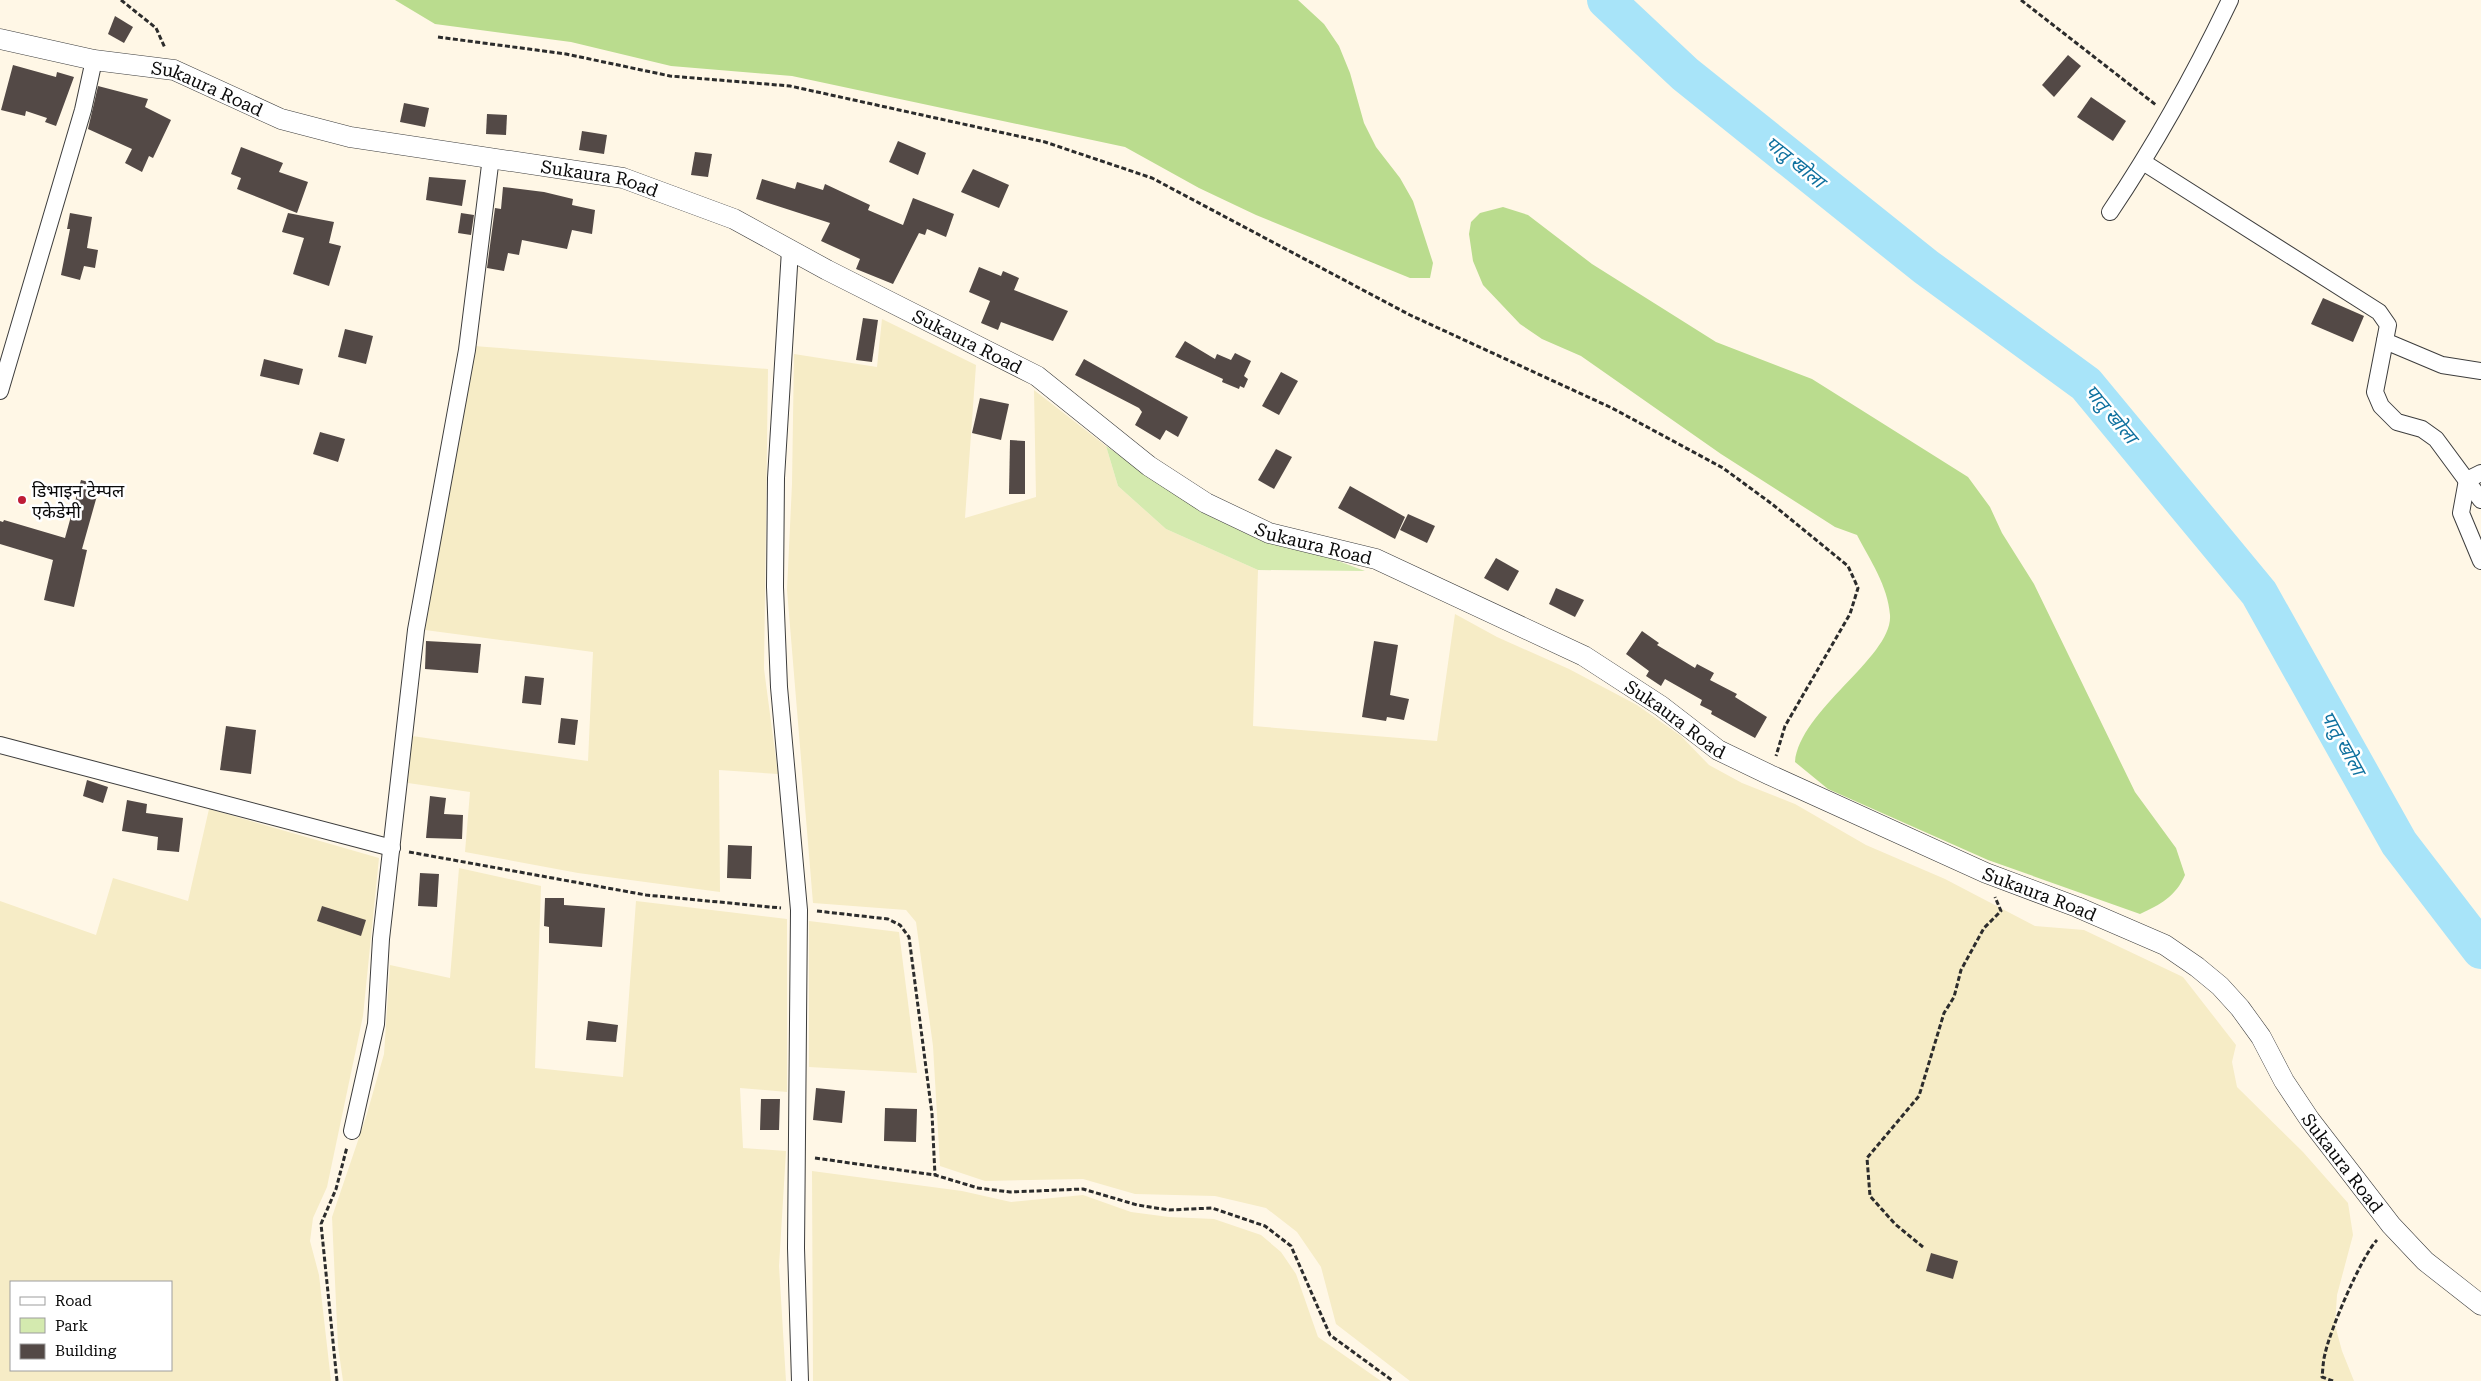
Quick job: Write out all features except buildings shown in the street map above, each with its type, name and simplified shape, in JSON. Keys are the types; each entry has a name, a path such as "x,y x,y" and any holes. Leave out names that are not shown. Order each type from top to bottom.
{"street":[{"path":"2110,212 2143,162 2210,42 2230,0"},
{"name":"Sukaura Road","path":"0,39 94,60 174,70 281,119 350,137 623,178 734,219 790,250 1038,376 1150,466 1206,504 1269,533 1376,559 1584,656 1661,706 1718,750 1986,873 2077,907 2165,945 2197,966 2220,986 2240,1008 2261,1037 2284,1081 2310,1120 2392,1225 2425,1261 2481,1305"},
{"path":"0,391 83,110 94,60"},
{"path":"352,1131 376,1024 381,939 416,630 467,350 491,157"},
{"path":"2143,162 2379,312 2388,325 2375,392 2380,406 2397,422 2422,429 2436,439 2474,477 2481,500"},
{"path":"790,250 776,478 775,587 780,687 799,910 796,1248 800,1381"},
{"path":"2386,341 2442,365 2481,371"},
{"path":"2474,477 2461,513 2481,561"},
{"path":"0,745 392,848"}],"path":[{"path":"121,0 156,28 174,70"},
{"path":"2021,0 2168,115"},
{"path":"438,37 566,54 670,76 790,86 1045,142 1074,151 1152,178 1410,315 1612,408 1723,468 1772,504 1848,566 1858,588 1850,614 1785,726 1770,775"},
{"path":"392,848 646,895 888,918 900,925 909,938 932,1114 936,1175"},
{"path":"1923,1248 1895,1224 1870,1196 1867,1158 1919,1096 1944,1013 1954,997 1960,970 1984,928 2001,911 1986,873"},
{"path":"337,1381 321,1224 336,1189 352,1131"},
{"path":"797,1155 936,1175 978,1188 1010,1192 1083,1189 1137,1205 1170,1210 1212,1208 1266,1226 1291,1246 1330,1335 1393,1381"},
{"path":"2333,1381 2321,1379 2325,1353 2344,1304 2370,1248 2392,1225"}],"shaded area":[{"path":"882,319 976,365 965,518 1036,497 1034,390 1106,446 1118,486 1166,529 1258,570 1253,726 1437,741 1455,614 1497,637 1569,669 1637,705 1681,736 1709,765 1742,783 1795,804 1866,845 1945,879 2035,926 2084,930 2183,977 2236,1045 2232,1062 2237,1087 2303,1152 2348,1203 2353,1235 2337,1295 2335,1325 2342,1351 2354,1381 1410,1381 1336,1324 1321,1267 1297,1232 1266,1208 1215,1196 1135,1194 1083,1179 985,1181 940,1166 933,1046 916,922 906,910 813,903 787,590 792,484 794,354 877,367"},
{"path":"474,346 768,369 764,669 778,774 719,770 720,892 578,873 465,852 470,792 408,783 412,736 588,761 593,652 425,630"},
{"path":"209,809 379,858 363,1016 327,1187 313,1218 310,1241 319,1275 331,1381 0,1381 0,901 96,935 113,878 188,901"},
{"path":"459,868 541,886 535,1068 623,1077 636,901 787,919 787,1092 740,1088 743,1148 786,1151 779,1266 786,1381 343,1381 338,1346 332,1217 366,1117 384,1054 390,965 450,978"},
{"path":"809,921 899,932 917,1073 809,1067"},
{"path":"812,1171 962,1191 1011,1202 1083,1195 1131,1212 1169,1217 1214,1219 1261,1235 1281,1252 1296,1274 1318,1337 1381,1381 813,1381"}],"green space":[{"path":"395,0 1298,0 1324,24 1339,46 1350,73 1364,123 1376,147 1400,178 1413,201 1433,263 1430,278 1410,278 1256,215 1199,188 1125,147 792,76 671,66 571,42 435,24"},
{"path":"1503,207 1528,215 1592,264 1716,342 1812,379 1968,477 1990,507 2002,533 2034,584 2135,792 2176,848 2185,875 2177,889 2167,899 2140,914 1988,860 1828,789 1795,762 1801,742 1812,723 1863,666 1887,631 1890,615 1889,604 1873,564 1857,535 1835,527 1721,454 1581,356 1542,339 1520,324 1483,285 1473,261 1469,234 1471,222 1480,213"},
{"path":"1106,446 1201,512 1264,542 1325,556 1365,571 1258,570 1166,529 1118,486"}],"waterway":[{"name":"पातु खोला","path":"1606,0 1685,74 1926,267 2086,384 2259,593 2399,843 2481,950"}],"place":[{"name":"डिभाइन टेम्पल एकेडेमी","path":"22,500"}]}
